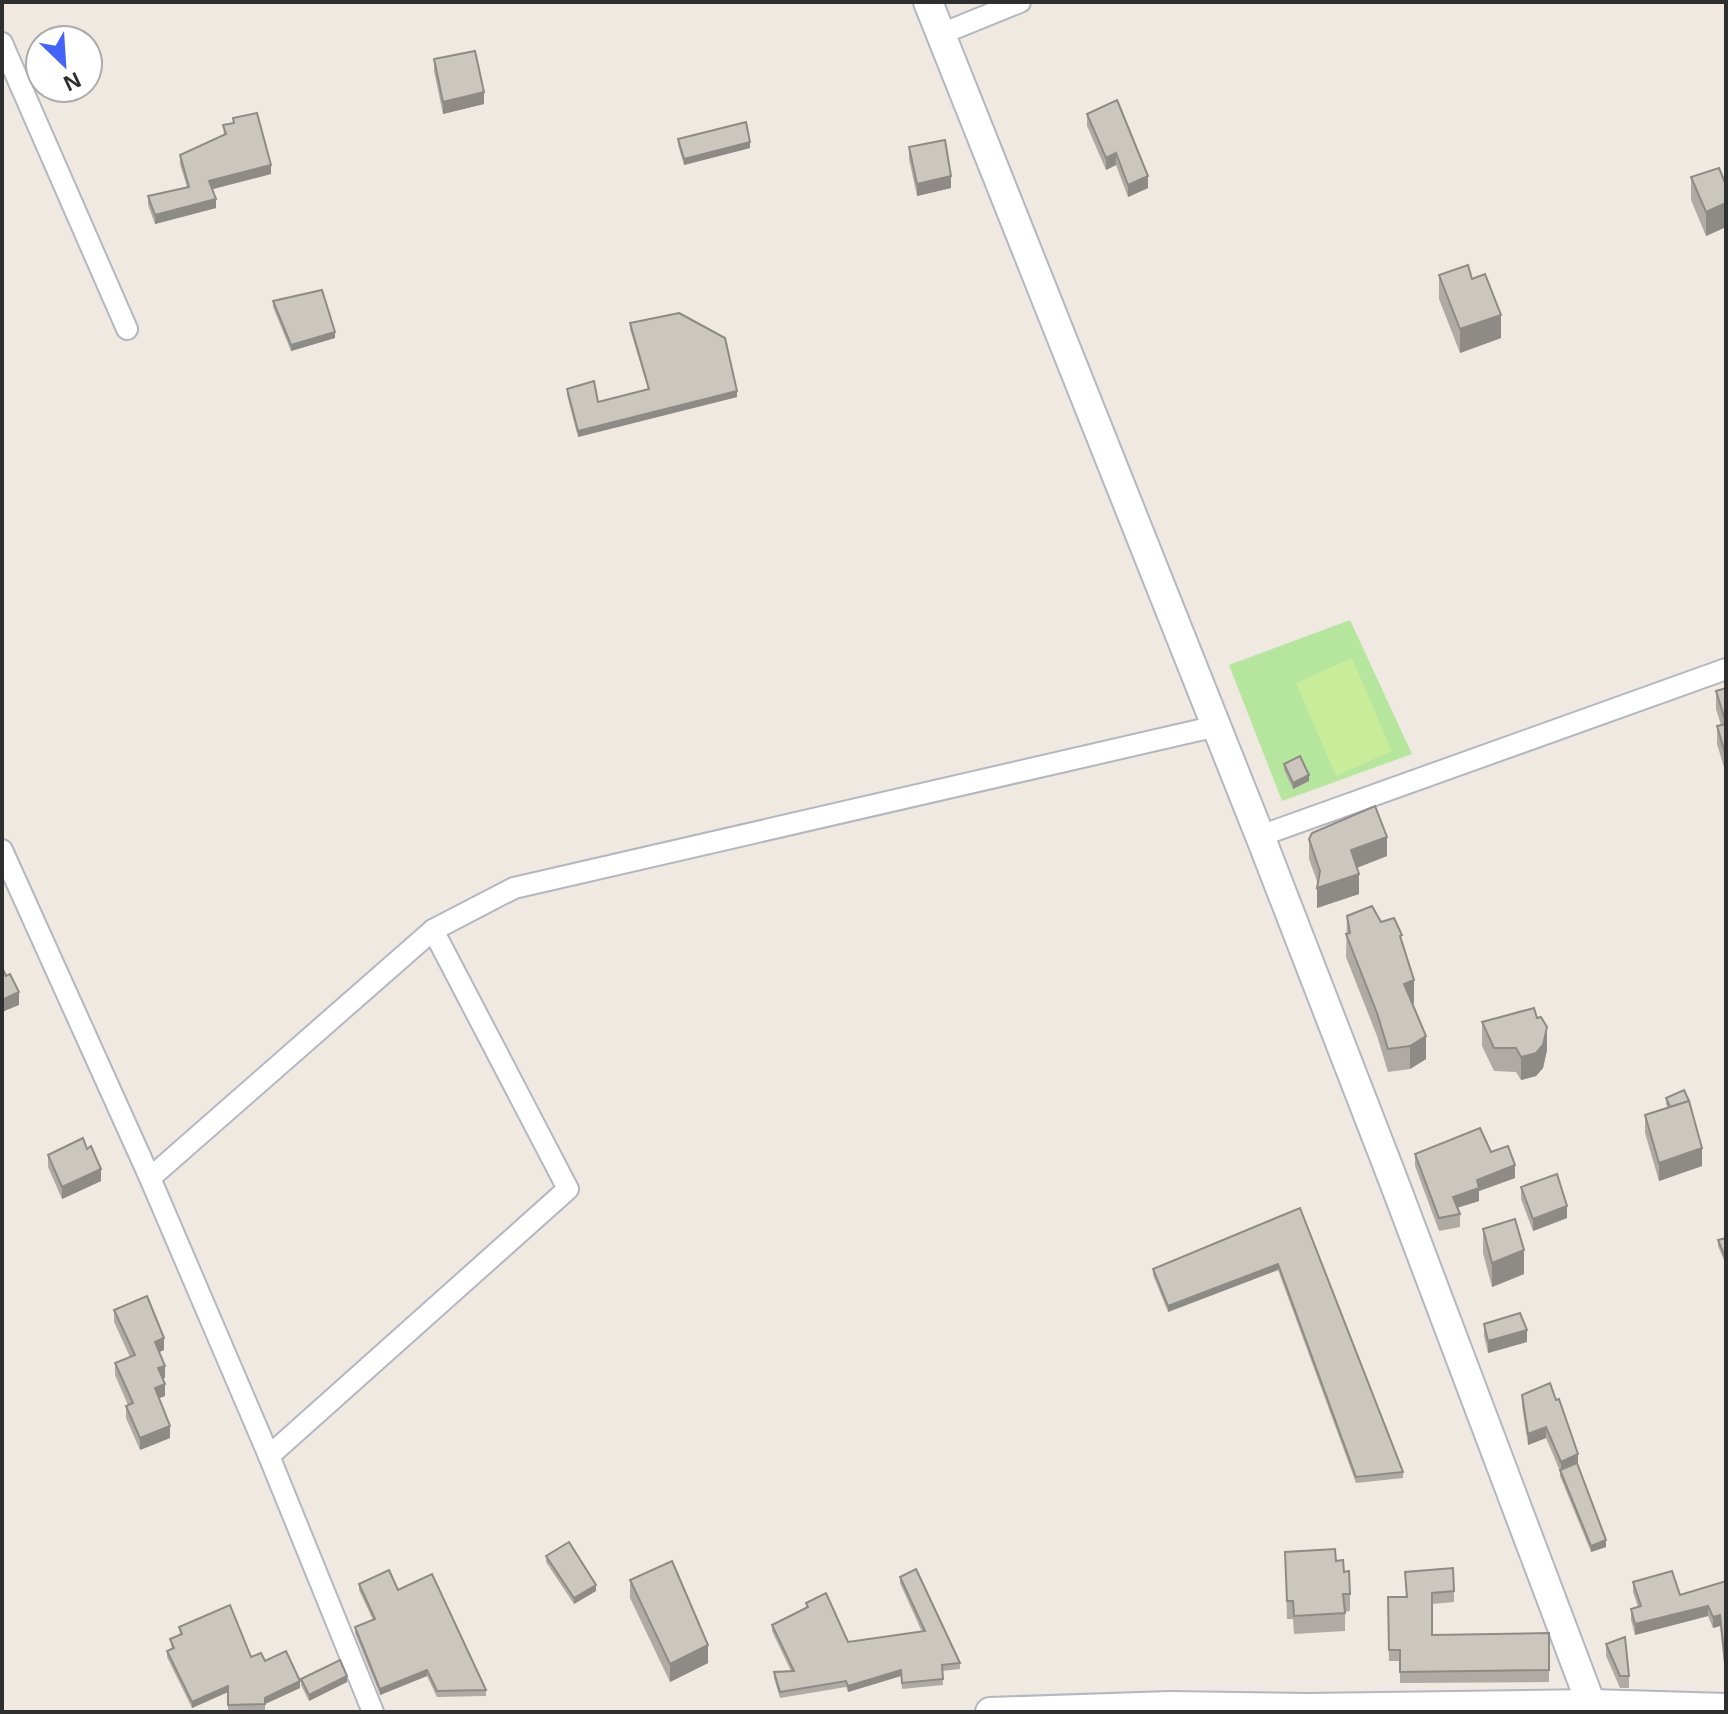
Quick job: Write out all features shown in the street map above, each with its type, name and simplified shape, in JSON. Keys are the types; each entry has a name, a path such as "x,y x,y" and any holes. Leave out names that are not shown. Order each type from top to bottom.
{"street":[{"path":"928,2 1260,836 1591,1704"},
{"path":"941,34 1020,2"},
{"path":"2,43 127,329"},
{"path":"1260,836 1726,669"},
{"path":"150,1178 433,930 514,888 1217,726"},
{"path":"2,850 150,1178 269,1456 373,1712"},
{"path":"269,1456 568,1189 433,930"},
{"path":"990,1712 1591,1704 1726,1708"}],"green space":[{"path":"1350,620 1412,754 1282,801 1229,665"},
{"path":"1352,658 1392,751 1336,776 1296,683"}],"building":[{"path":"475,51 484,92 443,102 434,59"},
{"path":"1117,100 1148,176 1128,185 1116,153 1106,158 1087,114"},
{"path":"257,113 271,165 209,181 216,199 155,215 148,196 189,187 180,155 226,134 223,125 234,123 233,118"},
{"path":"746,122 750,142 684,159 678,139"},
{"path":"945,140 951,176 917,184 909,147"},
{"path":"1719,168 1726,185 1726,203 1706,212 1691,177"},
{"path":"1468,265 1472,279 1485,274 1501,315 1460,329 1439,275"},
{"path":"322,290 335,332 291,345 273,301"},
{"path":"679,313 725,338 737,391 578,431 567,389 594,381 598,402 649,389 630,323"},
{"path":"1726,688 1726,723 1716,691"},
{"path":"1726,724 1726,756 1717,726"},
{"path":"1300,756 1309,775 1293,783 1284,764"},
{"path":"1375,806 1387,837 1351,850 1359,874 1317,888 1320,871 1309,839 1312,833"},
{"path":"1372,906 1381,922 1394,918 1402,935 1414,980 1404,984 1426,1036 1410,1046 1388,1049 1346,934 1350,933 1347,916"},
{"path":"2,967 6,976 10,974 19,992 2,1000"},
{"path":"1534,1008 1537,1018 1541,1017 1547,1027 1543,1045 1536,1053 1521,1057 1516,1048 1494,1048 1482,1022"},
{"path":"1684,1090 1689,1101 1670,1107 1666,1098"},
{"path":"1689,1101 1702,1148 1659,1163 1645,1115"},
{"path":"1480,1128 1491,1152 1508,1146 1515,1165 1477,1180 1479,1188 1453,1197 1460,1214 1439,1218 1415,1154"},
{"path":"83,1138 87,1149 91,1146 101,1169 62,1187 48,1155"},
{"path":"1557,1174 1567,1206 1533,1219 1521,1187"},
{"path":"1300,1208 1403,1472 1356,1477 1278,1264 1168,1306 1153,1269"},
{"path":"1515,1219 1524,1250 1492,1263 1483,1229"},
{"path":"1726,1238 1726,1259 1718,1240"},
{"path":"147,1296 164,1338 155,1342 165,1366 158,1368 165,1384 155,1388 170,1426 140,1438 126,1406 133,1403 115,1363 135,1355 114,1310"},
{"path":"1520,1313 1527,1330 1488,1341 1484,1324"},
{"path":"1550,1383 1556,1400 1559,1399 1578,1454 1561,1462 1546,1427 1528,1434 1522,1395"},
{"path":"1577,1463 1606,1540 1591,1546 1560,1470"},
{"path":"569,1542 596,1585 574,1598 546,1556"},
{"path":"1335,1549 1336,1561 1343,1560 1344,1572 1349,1571 1350,1594 1343,1594 1345,1613 1294,1616 1293,1601 1287,1601 1285,1552"},
{"path":"672,1561 708,1645 670,1664 630,1580"},
{"path":"1453,1568 1454,1591 1432,1593 1432,1635 1549,1633 1549,1670 1400,1672 1400,1650 1389,1650 1388,1597 1407,1597 1405,1572"},
{"path":"916,1569 960,1663 942,1665 943,1679 902,1683 901,1670 848,1686 846,1681 780,1692 774,1672 794,1671 772,1625 808,1607 806,1603 826,1593 848,1642 925,1631 900,1577"},
{"path":"389,1570 398,1590 432,1574 486,1690 437,1691 427,1670 380,1689 355,1627 375,1619 359,1584"},
{"path":"1672,1571 1680,1595 1726,1581 1726,1662 1720,1615 1713,1617 1708,1606 1635,1624 1631,1609 1641,1606 1633,1582"},
{"path":"230,1605 251,1657 261,1653 265,1661 286,1651 300,1681 265,1698 265,1704 228,1705 228,1686 192,1702 167,1651 174,1648 170,1639 182,1634 179,1627"},
{"path":"1625,1637 1629,1676 1620,1676 1606,1644"},
{"path":"340,1660 347,1676 309,1695 301,1679"}]}
